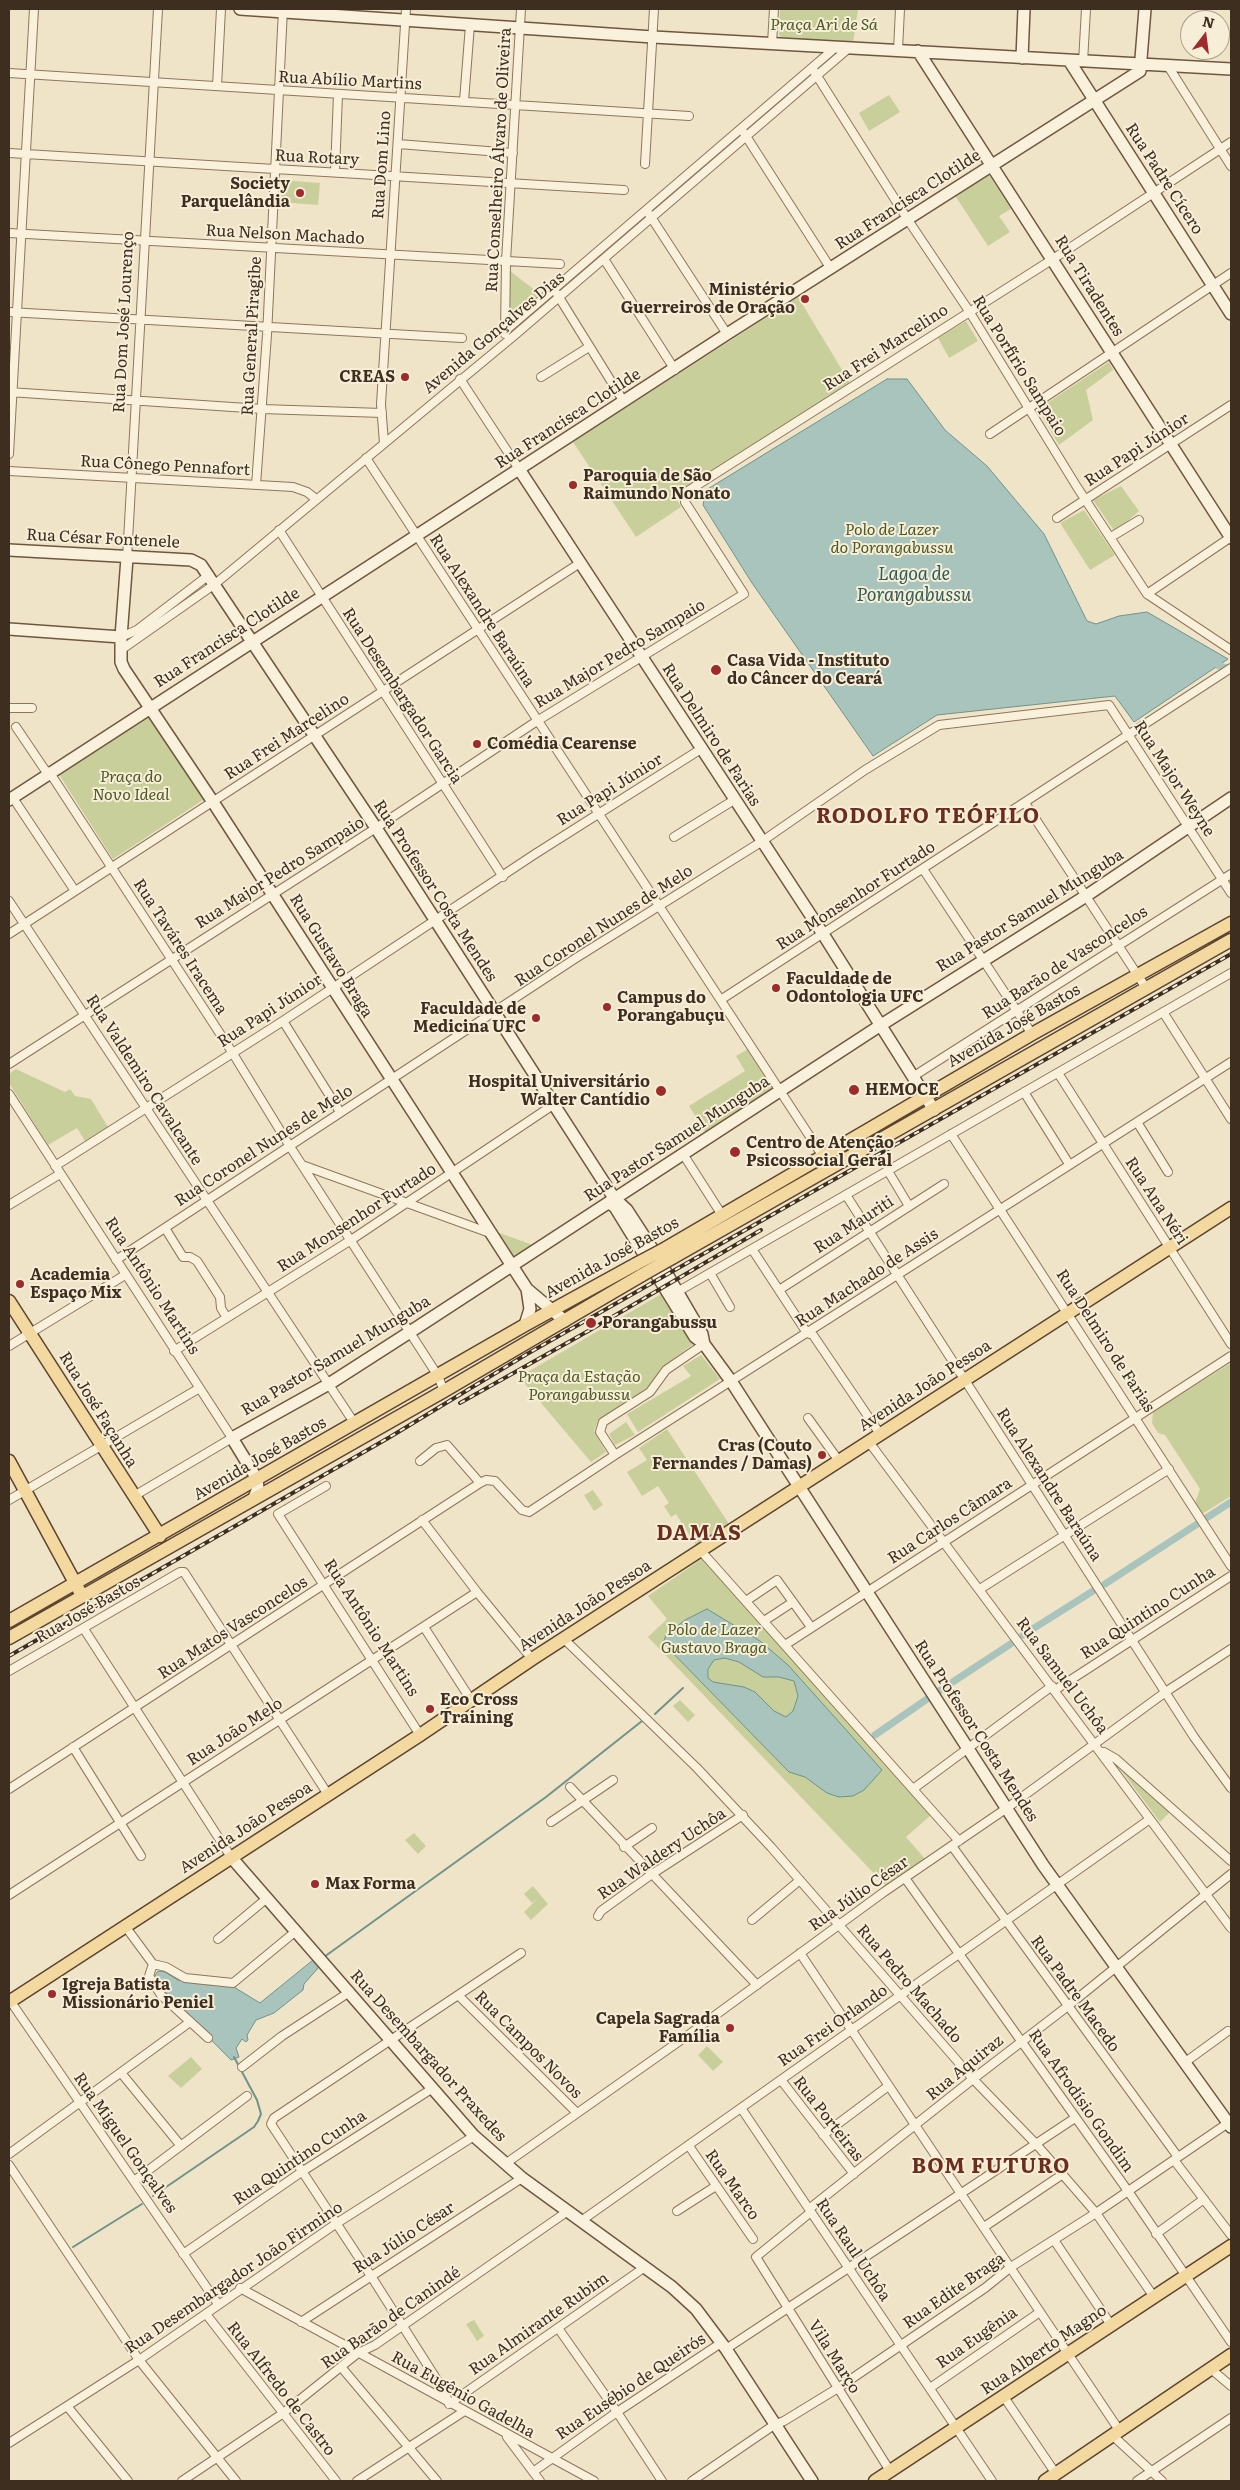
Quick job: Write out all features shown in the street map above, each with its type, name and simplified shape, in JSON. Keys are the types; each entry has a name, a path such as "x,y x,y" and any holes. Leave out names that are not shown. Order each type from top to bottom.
{"main road":[{"name":"Avenida José Bastos","path":"669,1253 722,1215 822,1155 1137,974 1231,924"},
{"name":"Avenida José Bastos","path":"9,1621 525,1325 552,1310 639,1270 934,1110 1231,940"},
{"name":"Avenida João Pessoa","path":"9,2000 327,1793 420,1735 532,1659 1231,1208"},
{"name":"Avenida José Bastos","path":"9,1638 565,1321 639,1270"},
{"name":"Rua José Façanha","path":"9,1301 160,1536"},
{"path":"9,1461 82,1596"},
{"name":"Rua Alberto Magno","path":"875,2481 1231,2246"},
{"path":"1044,2481 1231,2355"}],"street":[{"path":"9,454 13,312 22,233 34,9"},
{"name":"Rua Dom José Lourenço","path":"121,637 158,9"},
{"path":"217,86 221,9"},
{"path":"240,9 406,14 470,25 918,51 1070,62 1231,69"},
{"name":"Rua Conselheiro Álvaro de Oliveira","path":"505,342 506,261 521,9"},
{"path":"645,164 654,9"},
{"path":"772,44 774,9"},
{"path":"898,50 900,9"},
{"path":"1022,58 1024,9"},
{"path":"1083,62 1086,9"},
{"path":"1142,64 1145,9"},
{"name":"Rua General Piragibe","path":"256,485 267,328 283,10"},
{"name":"Rua Dom Lino","path":"384,443 382,413 390,254 406,14"},
{"path":"464,101 470,25"},
{"name":"Avenida Gonçalves Dias","path":"121,650 147,627 279,530 604,260 836,47"},
{"name":"Avenida Gonçalves Dias","path":"505,331 646,210 850,47"},
{"name":"Rua Tiradentes","path":"918,51 1231,537"},
{"name":"Rua Padre Cícero","path":"1070,62 1152,194 1231,314"},
{"name":"Rua Francisca Clotilde","path":"11,799 321,596 675,370 727,334 1140,71 1142,64"},
{"path":"1168,66 1231,166"},
{"name":"Rua Porfírio Sampaio","path":"812,68 908,220 969,311 1086,500 1147,594 1231,650"},
{"name":"Rua Abílio Martins","path":"9,73 515,104 648,115 689,116"},
{"path":"335,172 338,94"},
{"path":"743,133 830,269"},
{"name":"Rua Frei Marcelino","path":"744,594 684,498 688,491 1053,259 1231,142"},
{"path":"398,144 513,153"},
{"name":"Rua Rotary","path":"9,153 624,190"},
{"path":"646,210 727,334"},
{"name":"Rua Nelson Machado","path":"9,232 145,242 560,264"},
{"path":"604,260 675,370"},
{"path":"990,434 1231,273"},
{"path":"555,290 588,347 624,402"},
{"path":"13,312 462,338"},
{"path":"541,377 588,347"},
{"name":"Rua Delmiro de Farias","path":"460,379 761,842 823,934 934,1110"},
{"path":"11,392 262,408 382,413"},
{"name":"Rua Papi Júnior","path":"1056,518 1231,405"},
{"name":"Rua Alexandre Baraúna","path":"366,458 822,1155"},
{"name":"Rua Cônego Pennafort","path":"9,471 300,489 316,499"},
{"path":"1111,537 1139,520"},
{"name":"Rua Desembargador Garcia","path":"279,530 503,876"},
{"path":"1147,594 1231,537"},
{"name":"Rua César Fontenele","path":"9,550 127,558 191,560 201,565 212,579"},
{"name":"Rua Frei Marcelino","path":"9,934 383,692 477,628 580,563"},
{"name":"Rua Professor Costa Mendes","path":"212,579 495,1013 695,1337 704,1344 731,1381 1056,1884 1115,1968 1230,2124"},
{"name":"Rua Major Pedro Sampaio","path":"9,1064 171,958 376,828 537,721 744,594"},
{"name":"Avenida Gonçalves Dias","path":"121,637 147,627"},
{"path":"9,629 121,637"},
{"name":"Rua Gustavo Braga","path":"121,637 124,668 273,894 331,989 527,1289 565,1321"},
{"name":"Rua Monsenhor Furtado","path":"722,1000 1228,670"},
{"name":"Rua Major Weyne","path":"1109,705 1231,893"},
{"name":"Rua Coronel Nunes de Melo","path":"116,1260 289,1145 391,1081 658,906 761,842 865,770 939,725 1109,705"},
{"path":"9,708 32,708"},
{"name":"Rua Taváres Iracema","path":"16,726 45,770 50,773 232,1052 289,1145 438,1376 444,1391"},
{"name":"Rua Papi Júnior","path":"55,1166 283,1021 598,813 701,749"},
{"name":"Rua Pastor Samuel Munguba","path":"134,1496 329,1384 881,1025 1086,896 1231,798"},
{"path":"11,799 75,891"},
{"path":"674,837 734,800"},
{"path":"1024,803 1146,988"},
{"path":"923,869 1032,1034"},
{"name":"Rua Barão de Vasconcelos","path":"914,1076 1117,944 1231,874"},
{"name":"Rua Valdemiro Cavalcante","path":"9,901 355,1424"},
{"path":"677,1292 1231,973"},
{"path":"1163,1012 1231,1119"},
{"path":"283,1021 340,1112"},
{"name":"Rua Machado de Assis","path":"480,1483 486,1480 495,1481 522,1510 529,1512 615,1455 1231,1062"},
{"name":"Rua Ana Néri","path":"1058,1073 1231,1344"},
{"path":"1024,1092 1069,1164"},
{"name":"Rua Antônio Martins","path":"9,1094 257,1479"},
{"name":"Rua Monsenhor Furtado","path":"174,1351 351,1240 553,1105"},
{"path":"1137,1122 1168,1172"},
{"name":"Rua Delmiro de Farias","path":"951,1134 1001,1208 1231,1566"},
{"path":"683,1154 722,1215"},
{"path":"302,1165 490,1233"},
{"path":"888,1171 909,1206"},
{"path":"9,1205 60,1174"},
{"name":"Rua Mauriti","path":"779,1290 944,1184"},
{"name":"Rua Alexandre Baraúna","path":"846,1195 1033,1483 1194,1737 1231,1788"},
{"name":"Rua Professor Costa Mendes","path":"610,1200 627,1210 702,1334 704,1344"},
{"path":"165,1228 183,1257 190,1256 197,1261 220,1297 221,1308 227,1318"},
{"path":"752,1249 807,1333 813,1335 880,1434"},
{"path":"710,1273 730,1307"},
{"path":"9,1346 125,1275"},
{"path":"525,1325 530,1309 527,1289"},
{"path":"615,1455 600,1432 603,1422 650,1392 666,1370 704,1344"},
{"name":"Rua Carlos Câmara","path":"785,1645 867,1590 1231,1356"},
{"path":"9,1500 198,1389"},
{"path":"808,1418 839,1461"},
{"name":"Rua Samuel Uchôa","path":"869,1442 1102,1750 1150,1819 1231,1928"},
{"path":"420,1461 436,1448 447,1445 480,1483"},
{"path":"980,1589 1169,1469"},
{"path":"254,1498 258,1488 257,1479"},
{"name":"Rua Matos Vasconcelos","path":"9,1789 232,1646 480,1483"},
{"name":"Rua Antônio Martins","path":"326,1486 278,1514 420,1735"},
{"path":"422,1520 476,1592 532,1659"},
{"name":"Rua Padre Macedo","path":"701,1551 913,1789 955,1843 1004,1920 1068,2006 1231,2235"},
{"name":"Rua José Bastos","path":"9,1671 180,1572 186,1574 232,1646"},
{"name":"Rua Quintino Cunha","path":"913,1789 1054,1688 1231,1576"},
{"path":"746,1601 777,1580 811,1627"},
{"name":"Rua João Melo","path":"9,1895 476,1592"},
{"path":"764,1621 793,1602"},
{"path":"424,1627 472,1700"},
{"name":"Rua Desembargador Praxedes","path":"84,1629 231,1856 266,1899 392,2040 474,2136 522,2178 690,2302 724,2346 812,2481"},
{"name":"Rua Pedro Machado","path":"564,1639 743,1816 973,2078 1037,2144 1063,2174 1096,2213 1154,2297"},
{"path":"232,1646 327,1793"},
{"name":"Rua Júlio César","path":"505,2164 688,2031 756,1985 838,1924 1007,1808 1166,1691 1231,1649"},
{"path":"73,1748 141,1856"},
{"path":"1102,1750 1116,1759 1231,1861"},
{"path":"551,1822 613,1780"},
{"path":"570,1787 624,1847 652,1874 756,1985"},
{"name":"Rua Waldery Uchôa","path":"598,1916 601,1910 652,1874 743,1816"},
{"name":"Rua Frei Orlando","path":"581,2221 853,2030 1004,1920 1150,1819"},
{"path":"624,1847 652,1828"},
{"name":"Rua Aquiraz","path":"756,2257 854,2174 916,2126 973,2078 1068,2006 1231,1874"},
{"name":"Rua Afrodísio Gondim","path":"905,1878 1128,2191 1231,2342"},
{"path":"752,1920 800,1880"},
{"path":"218,1939 266,1899"},
{"path":"125,1926 153,1964 166,1967 185,1978 233,1983 296,1931"},
{"path":"449,2404 444,2391 337,2223 271,2124 274,2118 521,1953"},
{"path":"800,1953 1068,2354 1116,2433 1162,2481"},
{"path":"153,1964 149,1976 161,1995 208,2038"},
{"path":"242,2067 282,2036 348,1993"},
{"name":"Rua Campos Novos","path":"459,1996 577,2113"},
{"name":"Rua Miguel Gonçalves","path":"9,2000 218,2304"},
{"path":"9,2154 122,2074 190,2022"},
{"path":"1184,2063 1228,2031"},
{"path":"122,2074 181,2146"},
{"name":"Rua Porteiras","path":"781,2080 854,2174"},
{"path":"824,2135 888,2087"},
{"name":"Rua Quintino Cunha","path":"183,2254 303,2171 433,2088"},
{"path":"134,2181 247,2096"},
{"name":"Rua Raul Uchôa","path":"741,2108 992,2481"},
{"name":"Rua Eusébio de Queirós","path":"533,2472 617,2412 788,2309 1075,2118"},
{"name":"Rua Edite Braga","path":"692,2481 774,2425 784,2422 838,2388 1011,2268 1230,2124"},
{"name":"Rua Desembargador João Firmino","path":"9,2443 139,2360 240,2288 337,2223 474,2136"},
{"name":"Rua Marco","path":"689,2146 753,2239"},
{"path":"9,2164 139,2360 236,2481"},
{"path":"984,2227 1063,2174"},
{"name":"Rua Júlio César","path":"301,2322 522,2178"},
{"path":"678,2211 716,2186"},
{"path":"1156,2234 1204,2199"},
{"name":"Rua Barão de Canindé","path":"182,2481 282,2414 358,2354 402,2326 568,2211"},
{"path":"1054,2240 1111,2325"},
{"name":"Vila Março","path":"756,2257 890,2471"},
{"name":"Rua Almirante Rubim","path":"449,2404 645,2267"},
{"name":"Rua Eugênio Gadelha","path":"240,2288 505,2435 594,2481"},
{"name":"Rua Eugênia","path":"930,2388 1040,2312"},
{"name":"Rua Alfredo de Castro","path":"206,2314 336,2481"},
{"path":"558,2328 617,2412 662,2481"},
{"path":"342,2368 436,2481"},
{"path":"1211,2369 1231,2386"},
{"path":"1004,2397 1056,2474"},
{"path":"67,2406 128,2481"},
{"path":"357,2481 463,2412"},
{"path":"1137,2481 1231,2418"},
{"path":"505,2435 538,2480"}],"green space":[{"name":"Praça Ari de Sá","path":"780,9 858,9 853,43 783,40 779,35"},
{"path":"889,95 900,112 869,131 859,113"},
{"path":"987,172 1011,209 999,216 1010,232 988,246 954,194"},
{"name":"Society Parquelândia","path":"281,180 320,183 318,205 280,202"},
{"path":"510,271 540,294 510,321 507,320"},
{"path":"798,297 850,383 675,496 681,507 636,537 573,442"},
{"path":"966,321 978,341 949,358 938,338"},
{"path":"1109,362 1113,370 1086,390 1093,420 1059,445 1038,409"},
{"path":"1121,486 1139,511 1115,532 1093,500"},
{"path":"1084,510 1115,555 1090,570 1060,523"},
{"name":"Praça do Novo Ideal","path":"150,714 204,798 113,859 58,773"},
{"path":"748,1049 776,1092 707,1135 689,1106 745,1071 736,1056"},
{"path":"16,1069 65,1092 70,1089 75,1096 91,1099 108,1127 85,1141 77,1128 48,1145 9,1083 9,1074"},
{"path":"494,1231 533,1245 513,1258"},
{"name":"Praça da Estação Porangabussu","path":"663,1293 665,1302 693,1344 661,1368 651,1385 598,1421 594,1431 606,1452 591,1462 519,1377"},
{"path":"701,1355 720,1379 638,1432 627,1414 691,1376 683,1366"},
{"path":"1231,1363 1231,1496 1202,1514 1195,1503 1200,1489 1165,1435 1158,1433 1152,1423 1153,1412"},
{"path":"626,1422 635,1435 615,1445 609,1434"},
{"path":"667,1429 729,1524 696,1545 676,1514 671,1517 664,1506 669,1503 658,1486 642,1496 627,1472 647,1460 639,1448"},
{"path":"593,1490 603,1505 594,1511 584,1495"},
{"name":"Polo de Lazer Gustavo Braga","path":"703,1558 931,1815 906,1837 926,1860 886,1886 648,1637 667,1619 648,1596"},
{"path":"680,1700 695,1715 688,1722 673,1706"},
{"path":"1118,1766 1171,1811 1160,1822"},
{"path":"414,1833 426,1846 418,1854 405,1840"},
{"path":"533,1886 548,1904 531,1920 524,1912 537,1899 532,1903 524,1894"},
{"path":"707,2046 723,2062 713,2071 698,2055"},
{"path":"191,2057 202,2069 181,2088 168,2076"},
{"path":"474,2320 484,2336 477,2341 466,2324"}],"water":[{"name":"Lagoa de Porangabussu","path":"887,379 907,379 945,430 987,466 1044,534 1087,621 1096,624 1119,616 1147,612 1228,659 1134,722 1115,696 937,715 873,756 752,583 703,505 706,490"},
{"path":"707,1609 760,1641 788,1665 882,1770 864,1790 853,1796 839,1797 827,1793 805,1777 789,1772 663,1643 666,1635 685,1620","holes":["725,1658 739,1662 763,1677 779,1677 794,1681 798,1696 793,1711 786,1717 774,1711 755,1692 744,1687 713,1682 708,1678 708,1669 714,1660"]},
{"path":"313,1960 319,1967 304,1984 303,1990 274,2013 256,2020 247,2035 248,2040 246,2042 242,2039 236,2048 239,2057 231,2060 162,1990 154,1977 158,1971 165,1972 178,1980 229,1984 260,2003"}],"waterway":[{"path":"1219,666 1231,669"},
{"path":"1105,1584 1231,1502"},
{"path":"1023,1635 1093,1591"},
{"path":"939,1691 1012,1643"},
{"path":"655,1714 683,1688"},
{"path":"875,1735 930,1697"},
{"path":"324,1957 546,1797 642,1721"},
{"path":"153,2196 254,2127 258,2121 261,2114 257,2100 234,2057"},
{"path":"73,2247 142,2204"}],"railway":[{"path":"9,1656 390,1437 527,1354 1231,954"},
{"path":"460,1403 761,1230"}],"place":[{"name":"Society Parquelândia","path":"300,193"},
{"name":"Ministério Guerreiros de Oração","path":"805,299"},
{"name":"CREAS","path":"405,377"},
{"name":"Paroquia de São Raimundo Nonato","path":"573,485"},
{"name":"Casa Vida - Instituto do Câncer do Ceará","path":"716,670"},
{"name":"Comédia Cearense","path":"477,744"},
{"name":"Faculdade de Odontologia UFC","path":"776,988"},
{"name":"Campus do Porangabuçu","path":"607,1007"},
{"name":"Faculdade de Medicina UFC","path":"536,1018"},
{"name":"HEMOCE","path":"854,1090"},
{"name":"Hospital Universitário Walter Cantídio","path":"661,1091"},
{"name":"Centro de Atenção Psicossocial Geral","path":"735,1152"},
{"name":"Academia Espaço Mix","path":"20,1284"},
{"name":"Porangabussu","path":"591,1323"},
{"name":"Cras (Couto Fernandes / Damas)","path":"822,1455"},
{"name":"Eco Cross Training","path":"430,1709"},
{"name":"Max Forma","path":"315,1884"},
{"name":"Igreja Batista Missionário Peniel","path":"52,1994"},
{"name":"Capela Sagrada Família","path":"730,2028"}],"district":[{"name":"RODOLFO TEÓFILO","path":"928,817"},
{"name":"DAMAS","path":"699,1534"},
{"name":"BOM FUTURO","path":"991,2167"}],"park label":[{"name":"Polo de Lazer do Porangabussu","path":"892,539"}]}
